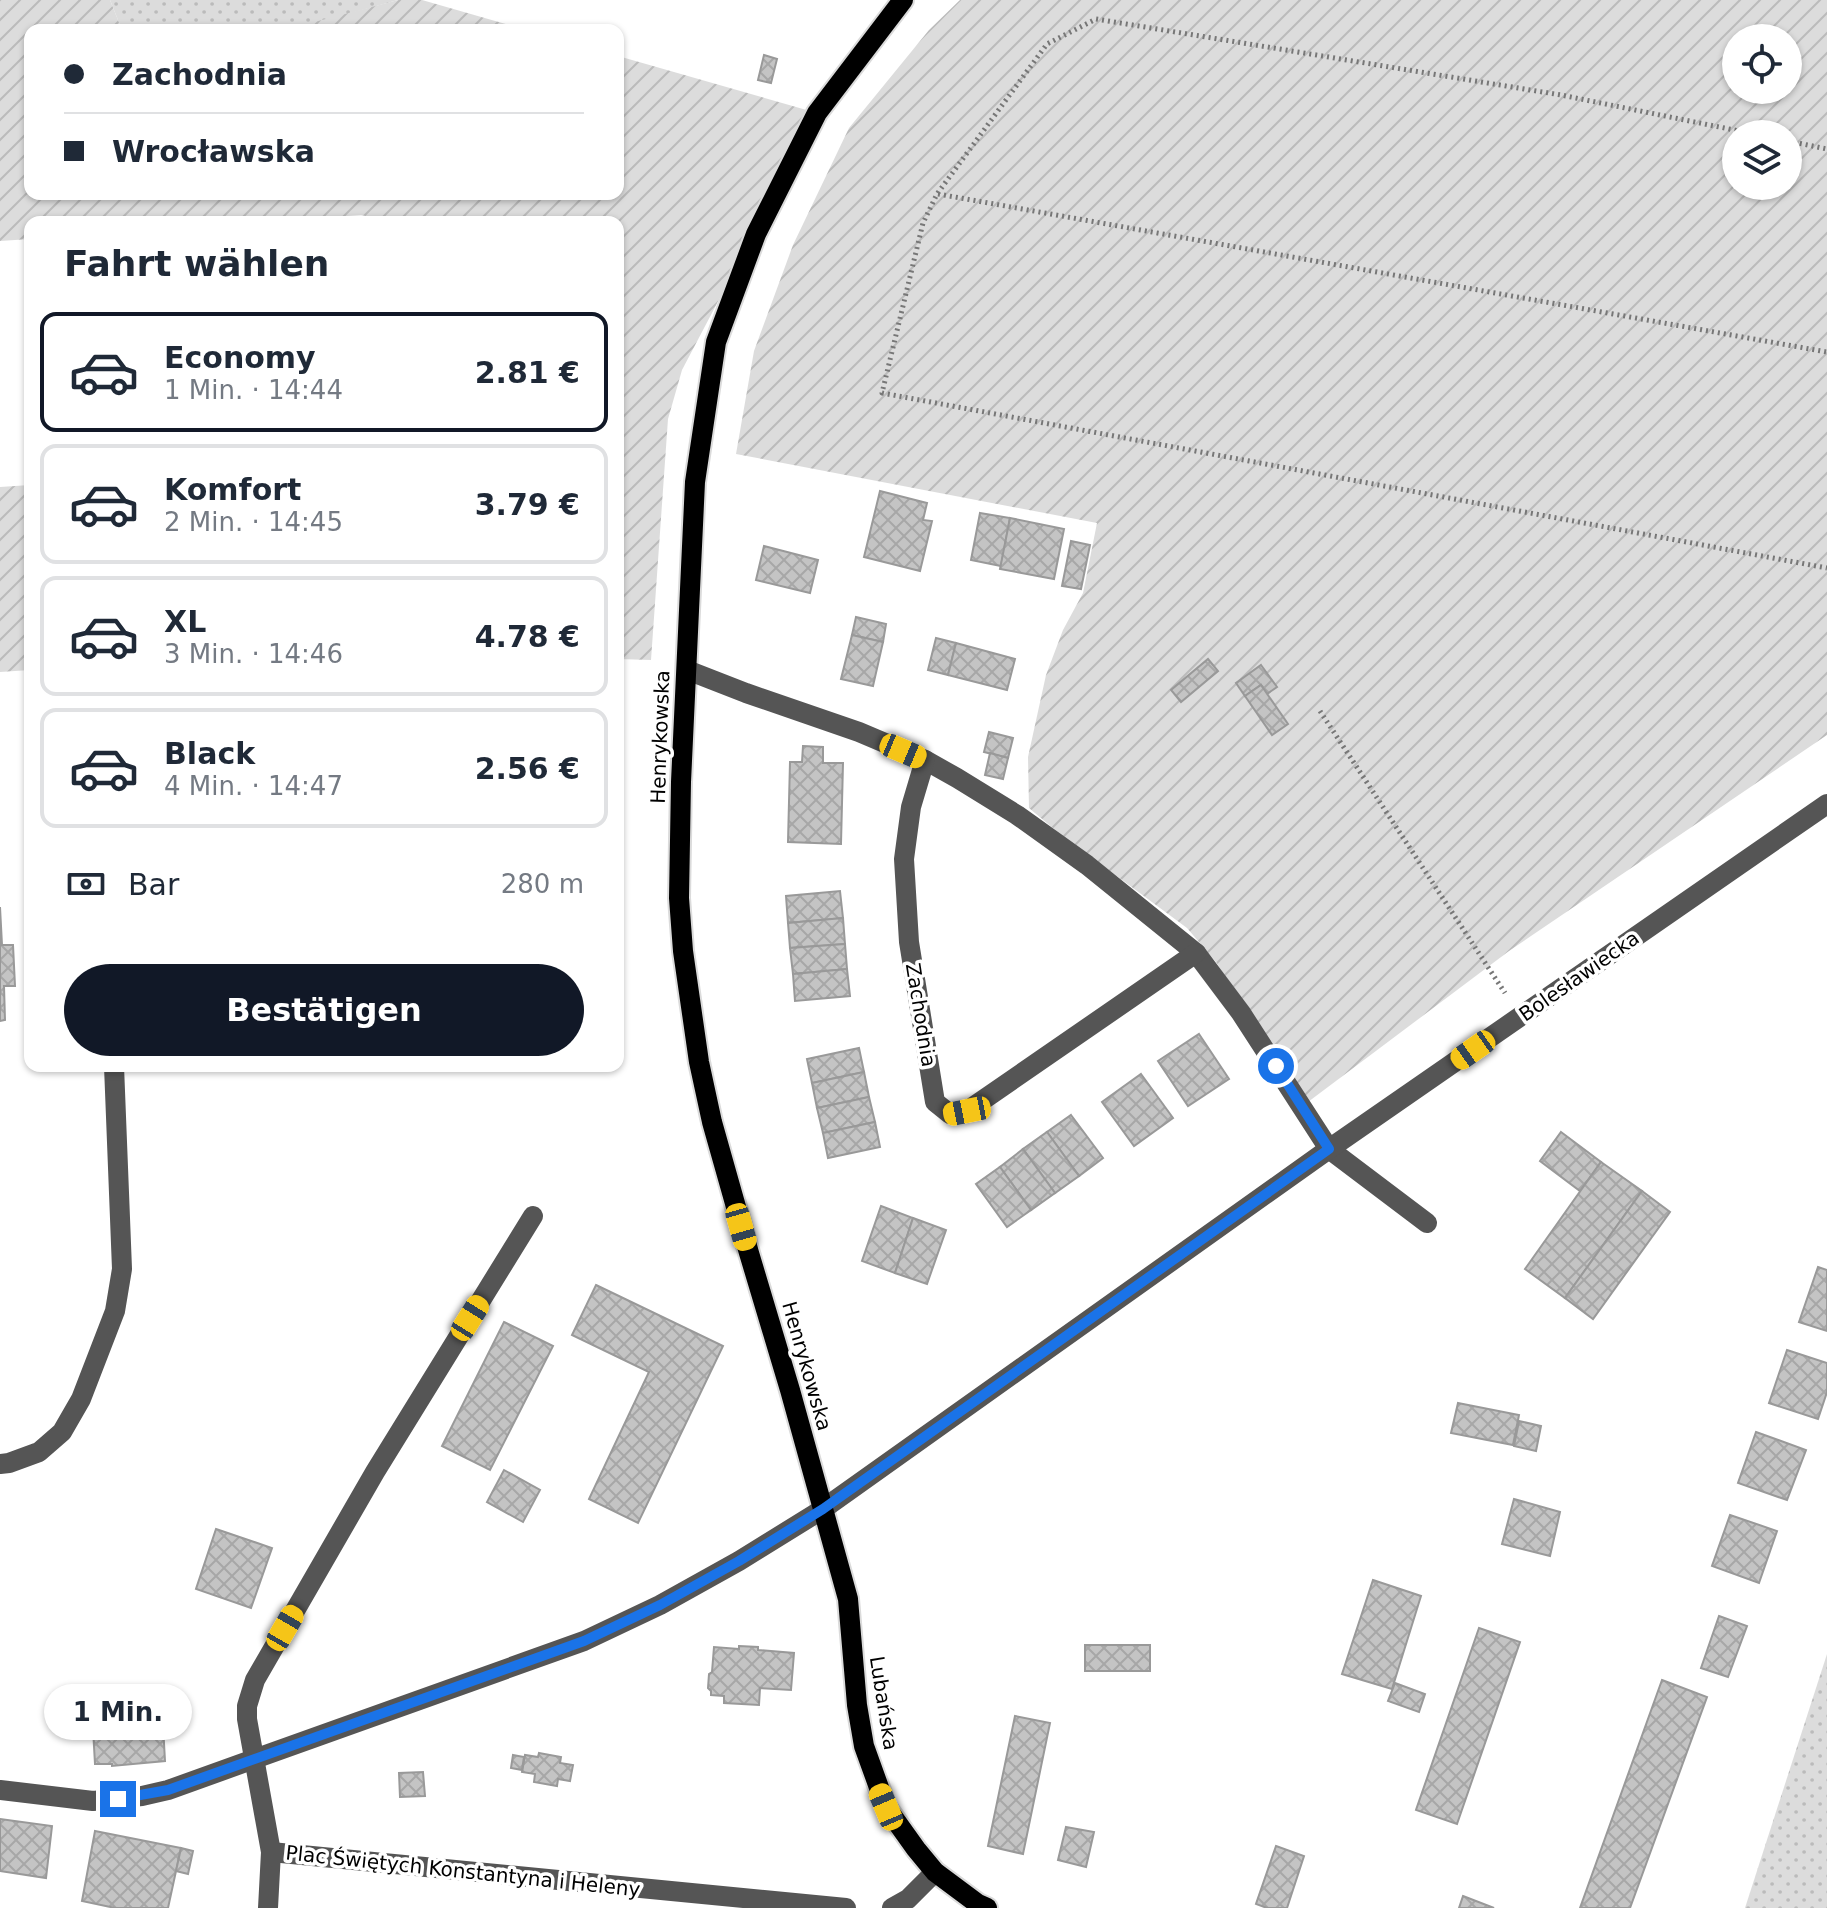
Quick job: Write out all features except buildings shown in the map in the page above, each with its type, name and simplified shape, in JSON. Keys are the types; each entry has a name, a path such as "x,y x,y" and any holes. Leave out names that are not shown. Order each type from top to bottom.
{"main road":[{"name":"Henrykowska","path":"823,1509 712,1122 699,1062 683,951 679,898 681,782 695,482 716,342 756,234 817,113 903,0"},
{"name":"Lubańska","path":"823,1509 848,1599 857,1705 864,1746 886,1807 935,1872 987,1908"}],"street":[{"path":"687,670 859,732 925,760 1017,815 1076,856 1196,953 1241,1013 1329,1149 1427,1223"},
{"name":"Zachodnia","path":"925,760 911,807 904,859 909,942 935,1102 950,1114 967,1111 1196,953"},
{"name":"Bolesławiecka","path":"0,1790 93,1801 168,1790 584,1641 660,1605 823,1509 1329,1149 1827,804"},
{"path":"0,1464 39,1452 62,1432 81,1399 115,1311 122,1269 114,1072"},
{"path":"268,1908 271,1852 248,1731 247,1706 255,1680 375,1472 533,1216"},
{"name":"Plac Świętych Konstantyna i Heleny","path":"271,1852 846,1908"},
{"path":"892,1908 908,1899 935,1872"}],"path":[{"path":"1722,128 1561,95 1096,19 1047,44 937,194 923,223 882,393 1827,568"},
{"path":"1802,144 1827,149"},
{"path":"937,194 1827,352"},
{"path":"1320,711 1521,1017"}],"shaded area":[{"path":"0,0 110,0 120,24 24,24 24,200 624,200 624,58 817,113 682,370 668,419 651,660 624,659 624,216 24,216 24,239 0,241"},
{"path":"110,0 398,0 312,24 120,24"},
{"path":"398,0 422,0 506,24 307,24"},
{"path":"960,0 1827,0 1827,735 1509,951 1308,1102 1216,962 1187,928 1029,808 1028,757 1046,675 1063,630 1083,593 1097,523 736,454 754,351 793,245 849,128 929,30"},
{"path":"24,485 24,670 0,672 0,487"},
{"path":"1827,1654 1827,1908 1745,1908"}],"route":[{"path":"118,1799 168,1790 584,1641 660,1605 823,1509 1329,1149 1276,1066"}]}
